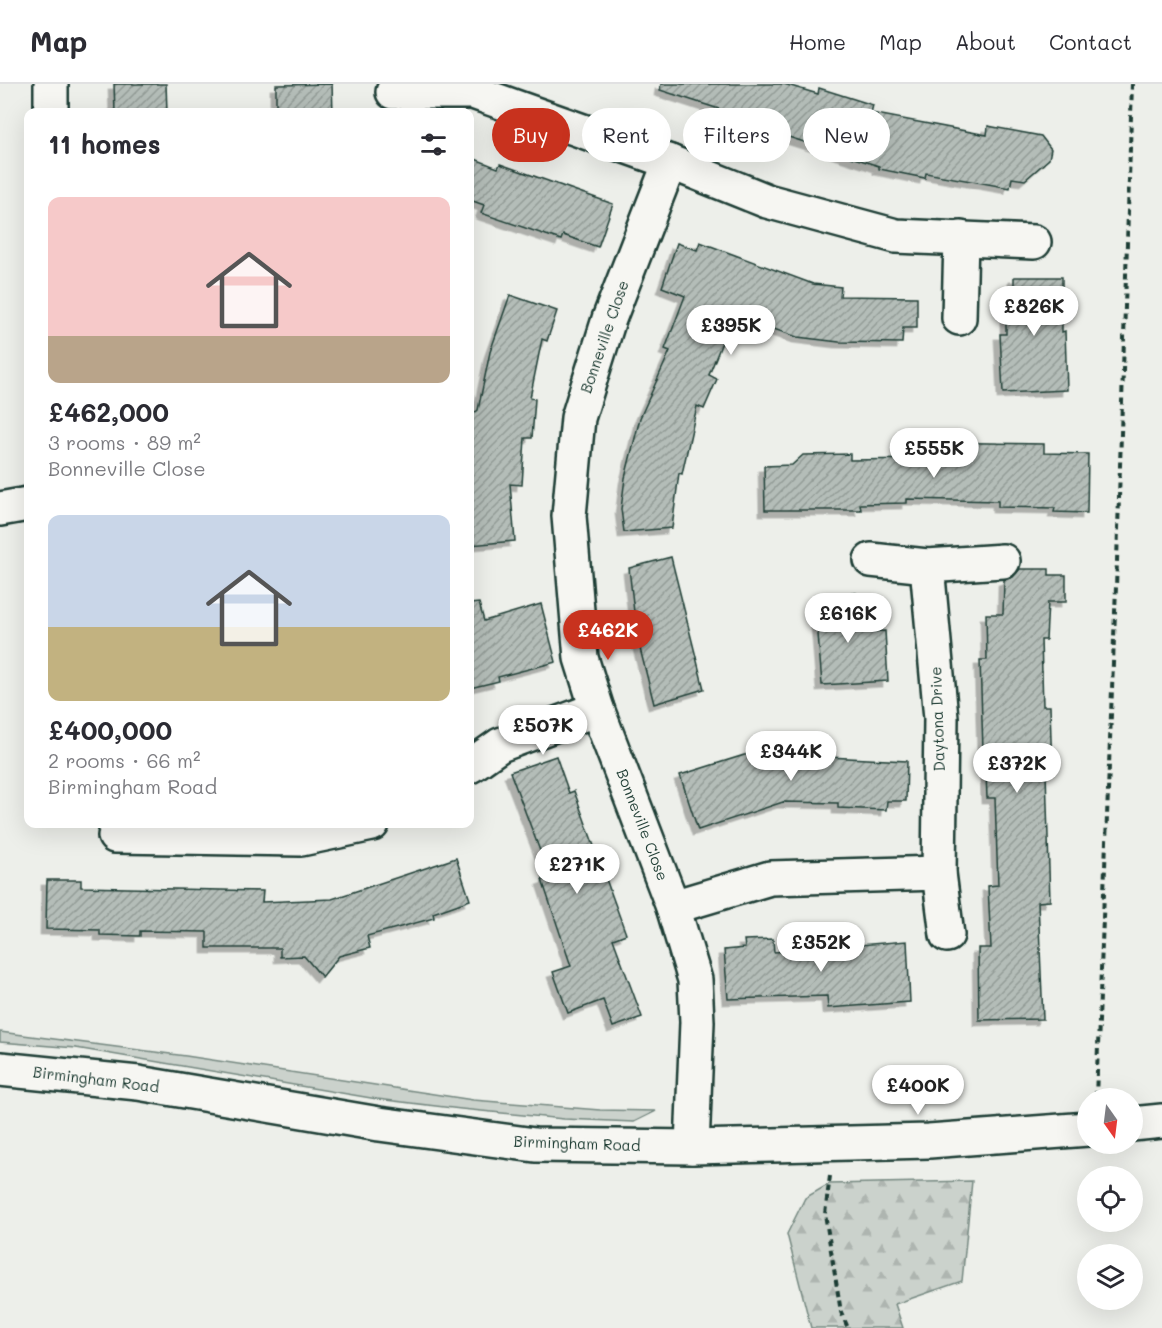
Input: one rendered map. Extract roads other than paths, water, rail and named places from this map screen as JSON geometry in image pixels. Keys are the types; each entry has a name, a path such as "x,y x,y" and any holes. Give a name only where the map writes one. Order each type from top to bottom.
{"street":[{"path":"51,84 51,108"},
{"path":"392,96 473,92 582,131"},
{"path":"670,162 766,201 896,236 1034,242"},
{"name":"Bonneville Close","path":"670,162 609,319 578,418 569,516 581,658 597,710 674,907 695,980 697,1022 692,1147"},
{"path":"959,318 961,238"},
{"path":"0,509 24,505"},
{"path":"871,561 927,566 1003,561"},
{"name":"Daytona Drive","path":"927,566 941,718 939,873 947,935"},
{"path":"474,763 500,745 597,710"},
{"path":"115,836 212,830 301,839 353,828"},
{"path":"674,907 770,878 939,873"},
{"name":"Birmingham Road","path":"0,1069 138,1083 379,1124 535,1145 692,1147 929,1141 1077,1130"},
{"path":"1143,1123 1162,1121"}]}
